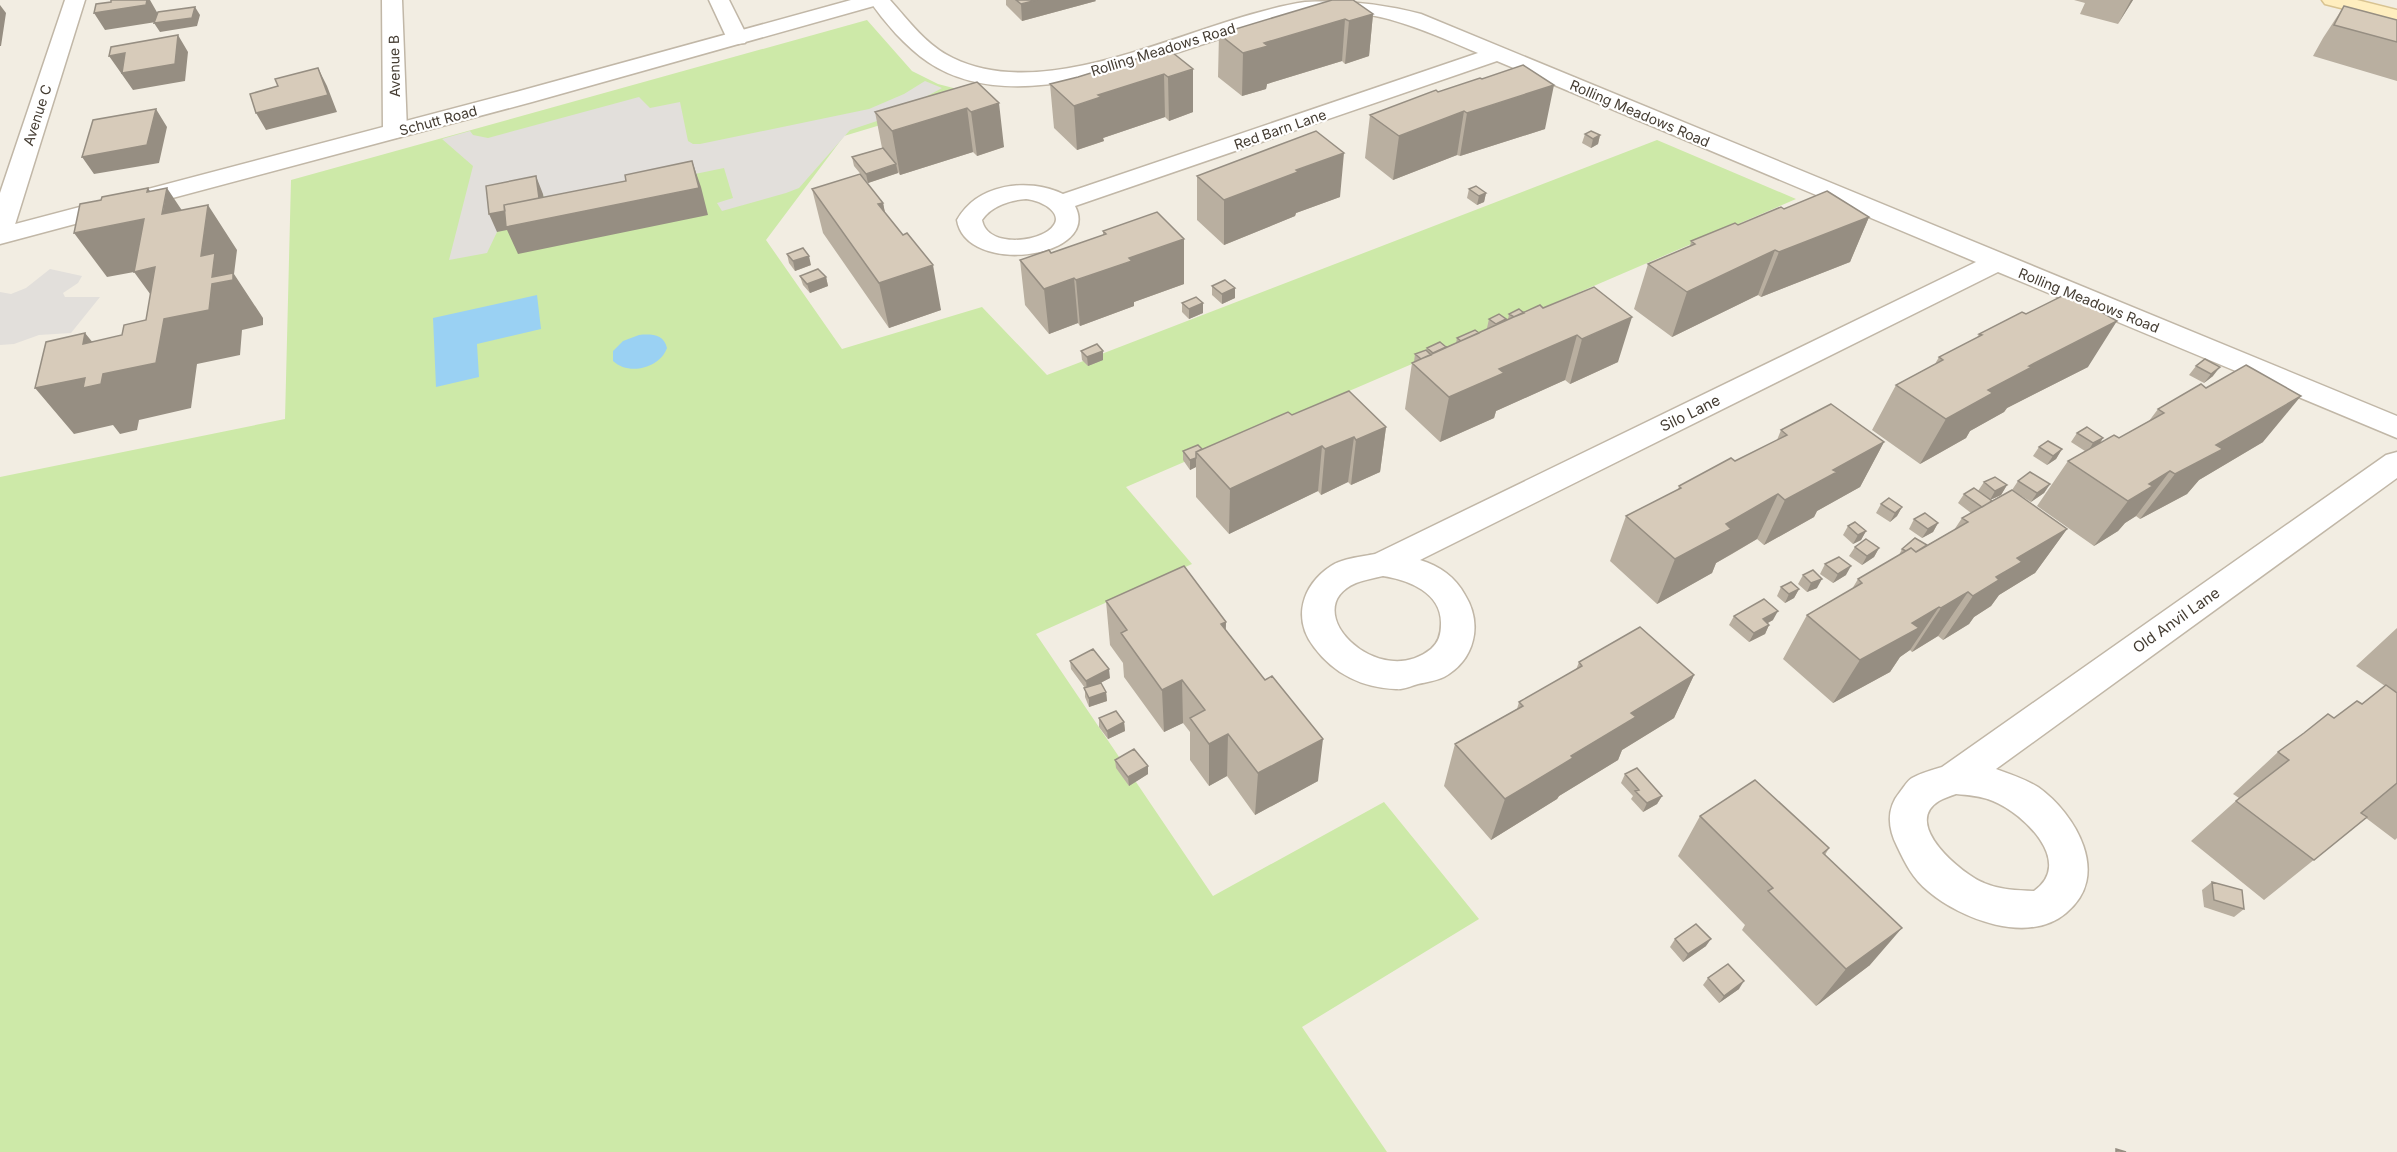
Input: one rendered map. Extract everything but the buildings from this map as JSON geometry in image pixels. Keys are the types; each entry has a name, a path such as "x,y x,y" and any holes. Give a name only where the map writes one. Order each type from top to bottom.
{"main road":[{"path":"2332,0 2397,15"}],"street":[{"name":"Avenue C","path":"0,231 75,0"},
{"name":"Avenue B","path":"392,0 395,131"},
{"path":"719,0 737,38"},
{"name":"Schutt Road","path":"0,236 874,0"},
{"name":"Rolling Meadows Road","path":"879,0 927,50 945,63 972,74 1009,79 1071,76 1268,17 1324,6 1358,6 1413,18 2397,428"},
{"name":"Red Barn Lane","path":"1061,203 1498,53"},
{"name":"Silo Lane","path":"1383,564 1404,567 1423,574 1440,584 1451,598 1458,614 1460,629 1455,645 1445,657 1432,666 1396,675 1358,667 1342,658 1328,644 1319,628 1317,612 1321,596 1331,582 1345,572 1364,566 1383,564 1997,262"},
{"name":"Old Anvil Lane","path":"1954,778 2397,463"}],"green space":[{"path":"867,20 912,71 938,84 980,95 844,136 766,240 842,349 982,307 1047,375 1657,140 1796,199 1126,487 1192,564 1036,634 1213,896 1384,802 1479,919 1302,1027 1387,1152 0,1152 0,477 285,419 291,180"}],"shaded area":[{"path":"925,81 942,88 889,117 850,130 799,188 786,193 722,211 717,203 733,198 724,168 545,205 543,194 494,204 497,232 487,253 449,260 473,166 442,139 470,131 473,135 488,138 639,97 650,108 680,102 688,141 700,144 869,109 904,94"},
{"path":"50,269 82,276 78,283 63,293 65,297 100,297 71,333 39,335 14,344 0,345 0,292 11,294 26,288"}],"water":[{"path":"537,295 541,329 477,344 479,377 436,387 433,318"},
{"path":"639,335 652,335 663,340 667,348 658,361 635,369 620,366 613,361 613,351 623,341"}]}
